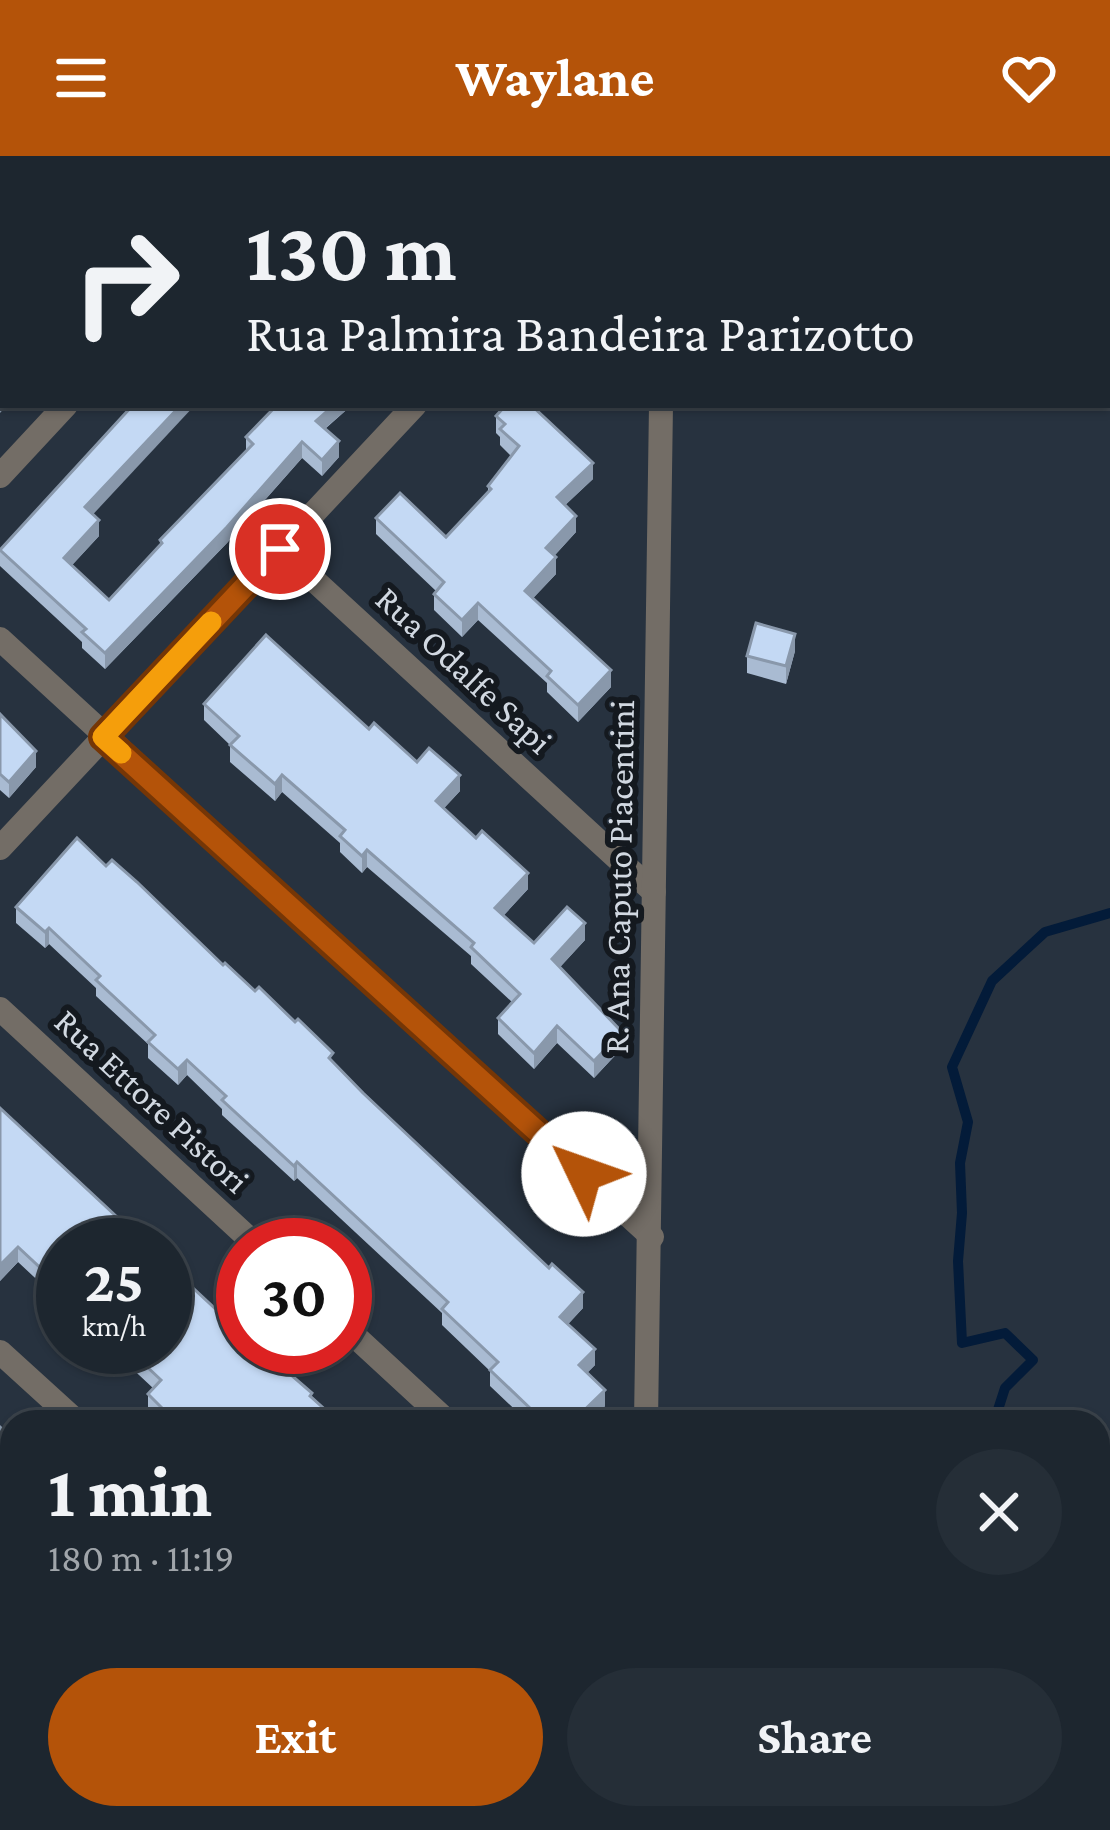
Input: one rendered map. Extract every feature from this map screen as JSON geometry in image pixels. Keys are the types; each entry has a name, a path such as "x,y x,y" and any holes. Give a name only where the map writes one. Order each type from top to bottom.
{"street":[{"path":"0,476 63,408"},
{"path":"0,848 412,408"},
{"name":"R. Ana Caputo Piacentini","path":"646,1410 661,408"},
{"name":"Rua Odalfe Sapi","path":"280,549 654,892"},
{"path":"0,639 652,1237"},
{"name":"Rua Ettore Pistori","path":"0,1009 227,1218"},
{"path":"0,1352 64,1410"},
{"path":"372,1352 435,1410"}],"building":[{"path":"130,408 178,408 85,507 99,520 64,558 109,600 253,444 246,437 274,408 331,408 316,421 339,441 322,460 302,442 105,653 82,632 86,629 0,550"},
{"path":"503,408 534,408 593,463 557,497 576,516 546,548 556,557 525,591 611,670 578,705 547,676 551,671 478,603 462,620 434,594 444,582 376,518 400,493 446,537 491,489 488,486 519,446 500,429 505,424 496,416"},
{"path":"756,623 795,634 786,666 747,656"},
{"path":"266,635 369,729 374,723 417,762 429,748 460,775 436,801 476,838 482,831 528,873 495,908 534,943 567,907 585,923 552,959 622,1032 594,1061 557,1026 534,1053 498,1018 520,994 471,947 474,943 367,850 362,856 340,836 345,830 282,775 275,784 230,745 239,736 204,704"},
{"path":"0,714 36,751 9,782 0,774"},
{"path":"77,838 106,866 112,860 223,965 255,991 259,987 295,1022 298,1019 333,1053 329,1058 363,1093 549,1268 552,1264 583,1292 560,1317 595,1349 579,1365 605,1390 584,1410 532,1410 490,1370 498,1362 442,1309 448,1302 372,1232 372,1218 357,1218 297,1162 294,1166 222,1100 226,1096 187,1060 178,1069 148,1042 155,1035 96,980 100,976 49,928 45,932 16,907"},
{"path":"0,1108 118,1218 36,1218 36,1264 18,1247 0,1265"},
{"path":"192,1287 216,1309 216,1374 290,1374 326,1410 164,1410 148,1394 161,1380 155,1374 192,1374"}],"waterway":[{"path":"998,1410 1005,1388 1033,1360 1005,1333 962,1343 960,1163 968,1122 952,1067 992,981 1045,932 1110,913"}],"slow traffic":[{"path":"121,753 103,737 211,622"}],"route":[{"path":"280,549 103,737 584,1174"}]}
